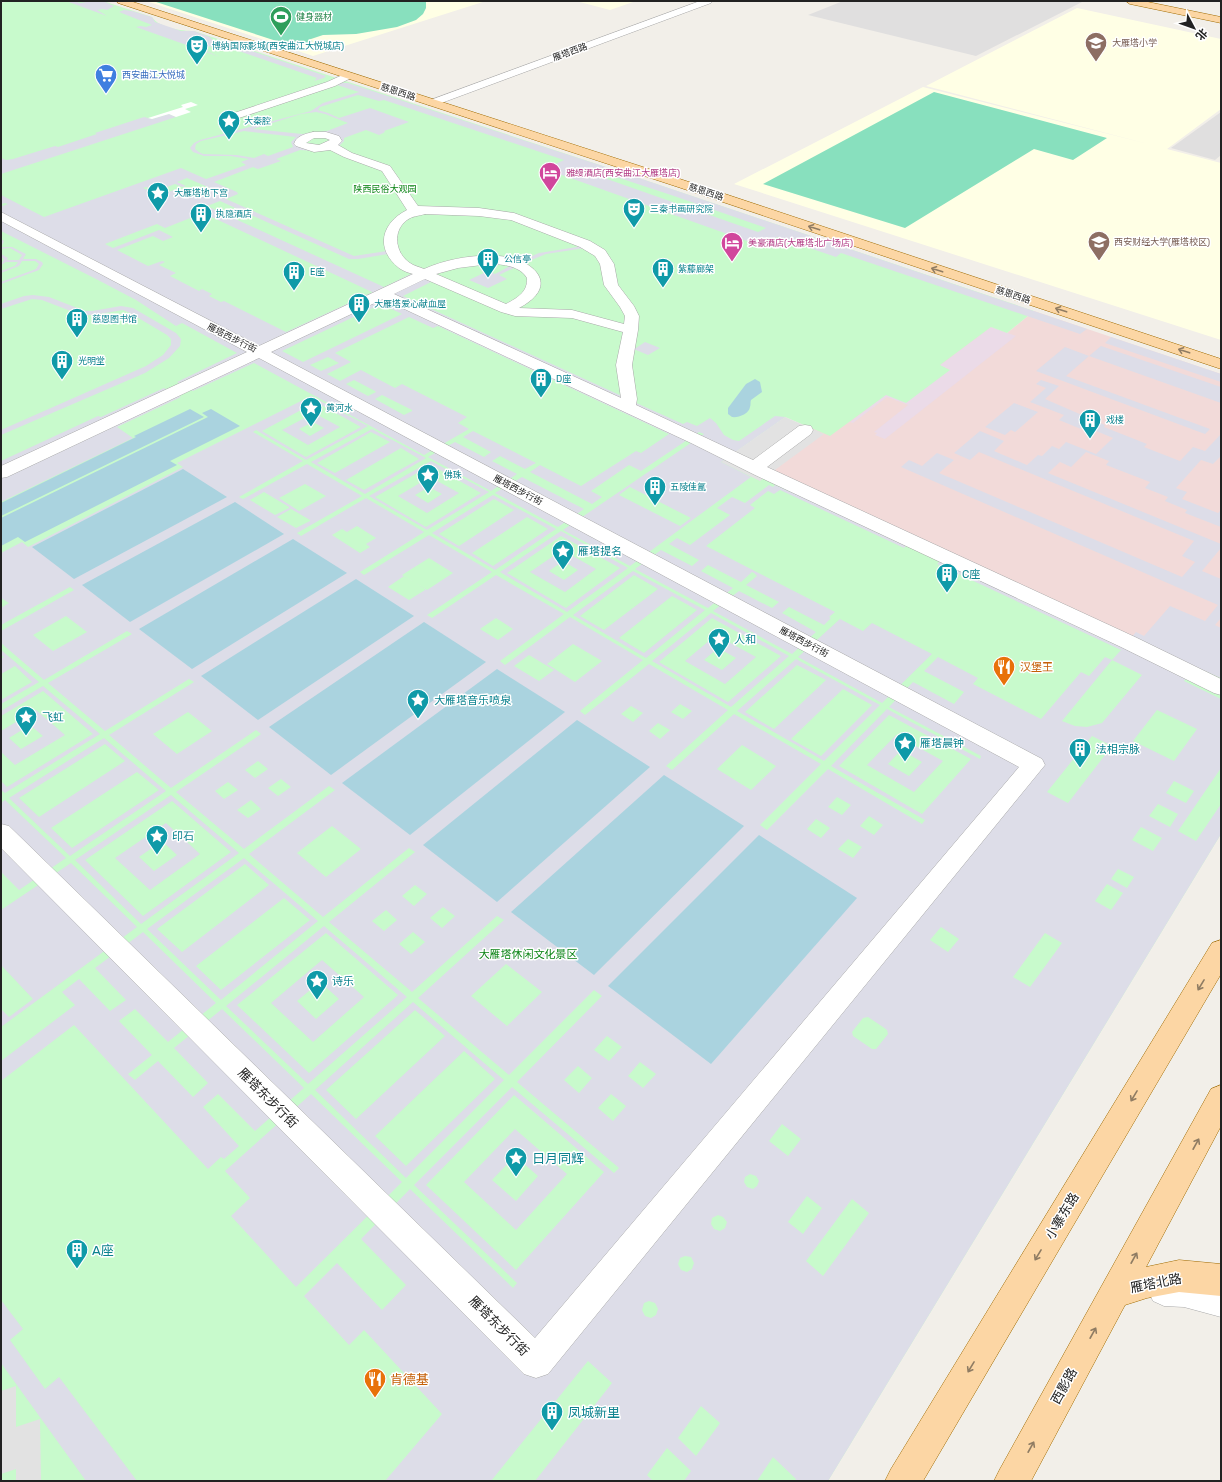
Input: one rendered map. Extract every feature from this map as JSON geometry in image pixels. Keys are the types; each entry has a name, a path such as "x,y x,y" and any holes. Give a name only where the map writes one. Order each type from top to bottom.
{"main road":[{"name":"慈恩西路","path":"121,1 690,187 1221,364"},
{"path":"1130,1 1221,20"},
{"path":"1149,1 1221,16"},
{"name":"小寨东路","path":"903,1481 1221,951"},
{"path":"1115,1292 1221,1098"},
{"name":"雁塔北路","path":"1115,1292 1147,1282 1179,1276 1221,1280"},
{"name":"西影路","path":"1012,1481 1115,1292"}],"street":[{"name":"雁塔西路","path":"427,102 689,1"},
{"name":"雁塔西路","path":"427,102 708,1"},
{"path":"235,116 331,84 347,76"},
{"path":"330,145 348,155 374,163 386,170 414,211"},
{"path":"628,407 629,400 624,379 624,365 631,330 632,321 630,310 611,285 605,259 594,248 514,217 479,212 414,211 396,224 392,232 389,242 390,248 392,254 400,262 424,274 506,309 527,313 572,314 631,330"},
{"name":"雁塔西步行街","path":"1,216 1034,765 536,1362"},
{"path":"1,473 424,274 456,263 478,260 500,260 518,264 532,274 534,287 524,299 506,309"},
{"path":"383,294 697,439 761,471 1128,642 1221,688"},
{"path":"761,471 758,469 758,465 805,430"},
{"name":"雁塔东步行街","path":"1,833 536,1362"},
{"path":"1115,1292 1150,1290 1184,1291 1221,1301"}],"shaded area":[{"path":"66,1 80,3 86,2 85,1 103,1 114,6 107,10 97,10 107,16"},
{"path":"146,1 486,1 313,56"},
{"path":"576,1 636,1 610,10"},
{"path":"843,1 1084,1 976,56 808,15"},
{"name":"西安财经大学(雁塔校区)","path":"1077,8 1221,39 1221,109 1167,149 1221,163 1221,340 734,184 923,87 1152,145 926,86"},
{"path":"124,10 152,17 155,22 181,31 194,31 210,37 219,48 195,44 220,57 136,27 146,27 152,25 119,12"},
{"path":"228,44 326,76 314,81 317,78 230,48"},
{"path":"348,83 615,170 1087,329 1080,334 841,253 836,257 777,237 761,246 545,169 564,160 384,100 379,101 358,95 320,107 318,110 339,118 370,108 409,122 384,131 385,132 379,135 366,130 344,138 344,141 338,147 349,153 377,162 387,167 418,208 472,209 513,215 588,242 604,252 609,258 615,285 634,308 636,315 637,323 631,347 636,348 645,342 660,348 648,355 636,350 631,350 629,373 634,402 683,424 687,422 697,426 710,418 716,423 724,435 733,440 739,441 775,416 785,417 721,462 751,477 630,566 563,530 704,434 699,432 641,471 629,465 591,491 602,497 592,504 530,472 540,465 581,486 636,451 641,453 669,434 438,326 433,328 409,317 335,353 351,362 327,374 340,381 361,370 395,388 402,384 467,417 458,423 469,429 424,455 254,363 193,391 177,382 237,353 182,323 176,326 136,300 1,231 1,205 3,206 8,204 1,204 1,195 44,217 181,168 206,179 246,165 241,162 249,159 230,156 204,156 193,152 190,148 194,143 200,140 311,111 323,103 359,92 337,85","holes":["316,112 348,123 327,131 302,134 253,129 301,114","244,131 296,137 291,142 293,147 268,156 264,154 254,158 237,155 203,154 195,149 196,144 201,141","324,136 331,139 330,143 316,147 304,144 305,140 309,138","332,149 342,155 372,164 381,169 409,210 390,230 386,239 387,251 354,256 226,199 238,194 237,192 214,182 253,167 258,169 281,161 276,159 300,150 316,151","592,169 766,228 758,232 587,172","187,178 210,188 195,194 190,192 186,193 177,189 159,195 143,188 146,187 156,191 175,184 182,187 186,186 177,182","220,201 349,259 388,254 398,264 413,273 384,287 207,206","203,213 373,292 286,332 224,301 221,302 209,296 212,294 202,289 199,291 170,276 176,273 159,265 165,262 162,261 148,266 117,250 153,236 163,241 173,237 159,230 113,248 105,244 157,224 165,228","416,213 465,213 504,217 517,220 579,245 577,247 539,253 518,262 490,258 470,259 449,263 429,271 423,271 406,262 399,256 393,243 394,235 408,217","585,248 593,251 602,261 605,284 608,290 625,310 627,325 622,327 570,312 531,312 514,310 515,306 532,294 537,285 534,274 524,266 524,263 546,254","472,261 496,261 509,263 512,265 495,274 488,271 469,280 488,288 507,279 499,275 514,268 520,268 531,277 532,283 530,289 525,295 514,303 503,307 444,282 446,281 431,274 446,266","433,281 498,308 512,312 530,315 572,315 625,331 619,365 620,382 624,397 403,296","381,304 402,314 303,362 282,351","328,357 339,363 321,371 310,365","354,380 376,392 368,396 346,384","382,395 412,410 404,415 375,399","630,487 691,518 680,526 619,495"]},
{"path":"1221,112 1221,155 1215,160 1171,148"},
{"path":"169,114 176,117 1,174 1,158 6,160 13,159 55,146 58,147 144,117 152,119"},
{"path":"1,239 4,241 1,247"},
{"path":"1,247 12,247 26,254 23,259 36,259 43,264 39,270 1,284 1,282 36,269 39,264 35,261 22,261 19,266 1,273 1,271 15,266 18,262 6,262 1,265 4,259 1,257 1,254 8,258 7,260 19,260 22,255 10,248 1,249"},
{"path":"33,295 49,297 85,311 121,306 133,308 176,333 181,339 180,346 169,358 145,373 1,435 1,430 146,366 163,355 171,345 171,339 167,335 123,310 93,315 81,315 42,300 32,299 1,309 1,304 24,296"},
{"path":"1034,311 1221,374 1221,678 721,462 886,394 991,327 1007,333"},
{"path":"991,327 1016,336 885,439 875,435 877,433 874,432 908,405 887,397 853,423 850,422 886,394 949,369 939,366"},
{"path":"1111,337 1221,374 1221,382 1105,343"},
{"path":"1101,346 1221,387 1221,403 1089,356"},
{"path":"1065,347 1089,356 1066,376 1210,429 1205,434 1036,371"},
{"path":"1041,380 1059,386 1045,399 1105,425 1104,427 1147,444 1144,447 1180,461 1193,447 1205,451 1221,434 1221,456 1213,464 1201,460 1176,488 1187,492 1182,499 1218,513 1221,510 1221,527 1185,513 1187,510 1165,501 1168,497 1145,488 1150,482 1106,465 1109,461 1086,452 1071,467 1060,462 1048,473 1221,544 1221,548 1202,571 1221,579 1221,618 1215,625 1221,628 1221,678 1196,667 1184,681 1221,699 1221,768 1178,831 1196,841 1221,804 1221,834 828,1481 795,1481 796,1479 773,1457 757,1481 684,1481 691,1471 667,1448 647,1475 653,1481 535,1481 612,1383 588,1361 491,1481 385,1481 442,1414 364,1330 349,1345 304,1296 337,1263 382,1310 406,1285 361,1239 410,1189 513,1288 517,1283 414,1185 512,1087 614,1173 619,1168 517,1082 602,996 594,990 509,1075 418,998 504,920 497,916 412,992 329,922 415,852 409,848 323,917 249,854 335,790 329,786 244,849 176,792 261,734 256,730 171,788 109,735 194,682 189,679 105,731 48,683 132,634 127,631 44,680 1,643 1,631 74,590 70,587 1,625 1,608 9,603 1,598 1,553 22,542 28,547 183,467 177,463 311,396 368,426 306,460 256,430 253,432 303,461 239,497 243,499 307,464 362,496 297,533 301,536 366,498 424,532 360,572 364,575 429,535 492,572 427,615 432,618 496,575 564,614 500,661 505,665 570,617 643,660 580,711 585,715 649,664 728,710 666,766 672,770 734,714 821,764 760,825 767,830 828,769 922,824 925,820 831,766 887,709 980,759 981,756 889,707 913,682 954,704 964,692 924,671 938,657 978,678 973,684 1041,719 1081,672 1089,676 1105,657 1112,660 1121,650 937,564 941,560 908,544 904,548 780,490 774,494 768,491 750,505 755,508 706,546 835,612 829,617 831,618 824,625 789,607 782,613 816,632 792,654 713,611 739,591 772,608 779,602 746,585 757,576 754,573 752,572 741,582 708,565 701,571 733,588 708,608 635,569 661,550 692,566 699,560 669,544 677,538 690,545 730,515 717,508 732,497 745,503 769,485 773,487 775,485 876,529 1125,645 1136,632 1144,636 1170,606 1205,621 1218,605 901,467 909,460 922,466 937,453 954,460 939,473 1182,577 1195,562 1182,556 1194,541 979,452 970,460 954,453 980,431 1004,441 994,451 1027,465 1038,455 1042,456 1052,446 1059,449 1066,442 1096,454 1113,438 1084,426 1081,429 1059,420 1064,415 1030,402 1046,388 1036,384","holes":["316,402 361,427 306,457 262,431","305,484 326,496 299,511 279,498","264,492 289,507 289,508 275,515 250,500","291,509 310,520 296,528 277,517","357,526 376,538 366,544 370,547 360,553 332,535 342,529 347,532","429,558 453,573 427,590 414,582 425,590 409,600 388,587 404,576 402,575","66,616 87,632 53,651 33,635","496,618 513,629 498,640 480,629","573,644 602,661 575,682 547,664","529,655 554,670 539,681 514,666","1112,660 1142,675 1102,723 1087,727 1075,726 1062,721","680,704 692,711 683,719 671,712","631,706 643,713 633,722 621,714","1157,710 1197,729 1174,761 1133,741","188,712 212,731 177,754 153,734","889,715 971,759 922,814 839,766","658,723 670,730 660,739 649,731","1092,736 1112,746 1068,803 1047,792","742,745 776,766 751,790 717,769","258,761 268,769 255,778 245,770","281,779 291,787 278,796 268,788","1174,781 1194,791 1186,803 1166,793","228,782 238,790 224,799 215,791","837,797 851,805 842,815 828,807","251,800 261,809 248,818 237,810","1158,804 1178,814 1170,827 1149,816","869,816 883,825 874,835 860,826","816,819 830,828 821,838 807,829","332,826 361,849 326,877 297,853","1141,827 1162,838 1153,851 1132,840","848,839 862,847 853,858 838,849","1118,869 1134,877 1127,888 1111,879","1107,884 1123,893 1111,910 1095,901","415,885 427,894 414,906 402,896","443,907 455,916 442,928 430,918","386,910 397,920 384,931 372,921","941,927 959,939 948,952 930,940","413,932 425,942 411,954 399,944","1045,933 1062,943 1030,987 1013,977","506,964 542,992 507,1026 471,996","868,1017 887,1030 888,1034 876,1049 872,1049 853,1036 852,1032 863,1018","607,1036 622,1047 609,1061 594,1050","640,1062 656,1074 643,1088 628,1076","578,1066 592,1078 579,1093 564,1080","611,1094 626,1106 613,1121 598,1108","514,1095 604,1172 516,1270 426,1185","782,1124 801,1139 788,1156 769,1141","750,1174 756,1176 759,1181 757,1186 753,1189 747,1187 744,1182 745,1177","807,1196 822,1208 803,1234 788,1222","852,1199 869,1213 823,1276 806,1261","718,1215 723,1217 727,1222 725,1228 720,1231 714,1229 711,1224 712,1218","685,1256 691,1257 694,1263 692,1269 687,1272 681,1270 678,1264 680,1258","649,1301 655,1303 658,1309 656,1315 651,1318 645,1316 642,1310 644,1303","701,1406 720,1423 696,1456 678,1438"]},
{"path":"164,388 181,397 117,427 133,438 1,502 1,461 98,416 101,417"},
{"path":"1014,403 1038,412 1015,432 1011,430 1005,435 985,427"},
{"path":"314,413 340,427 308,445 282,430","holes":["313,422 324,428 310,436 299,429"]},
{"path":"785,417 824,434 760,481 721,462"},
{"path":"372,429 426,458 365,494 311,462","holes":["371,432 390,442 335,473 317,463","401,448 419,459 364,490 346,480"]},
{"path":"473,431 536,463 525,469 500,456 492,461 517,474 491,491 428,457 455,442 484,457 491,452 463,437"},
{"path":"431,461 489,492 427,530 369,496","holes":["431,465 481,493 426,527 375,497"]},
{"path":"430,477 459,493 427,513 398,496","holes":["429,487 442,494 428,503 415,495"]},
{"path":"522,477 584,509 558,527 495,493"},
{"path":"493,495 556,529 495,570 432,533","holes":["494,499 514,510 459,546 439,534","527,517 548,529 493,566 472,553"]},
{"path":"561,531 628,568 567,612 500,572","holes":["561,536 620,568 566,608 507,573"]},
{"path":"562,550 596,569 565,592 530,572","holes":["563,561 578,570 564,580 549,571"]},
{"path":"633,571 705,610 646,658 573,615","holes":["634,575 658,589 604,630 580,616","672,596 697,610 644,653 619,638"]},
{"path":"711,613 789,656 731,707 652,661","holes":["712,618 781,656 728,702 659,662"]},
{"path":"840,619 863,631 872,623 932,654 882,703 798,657"},
{"path":"716,635 756,657 725,684 685,661","holes":["718,648 736,658 722,670 704,660"]},
{"path":"1,650 39,682 1,704 1,700 32,682 15,666 1,674 1,659 4,657 1,655"},
{"path":"796,659 880,705 824,761 737,711","holes":["797,665 826,680 774,729 745,712","843,689 872,705 821,756 791,739"]},
{"path":"43,686 100,734 5,793 1,790 1,781 7,787 93,734 43,691 1,716 1,711"},
{"path":"36,710 65,735 15,765 1,752 1,731","holes":["30,725 43,736 21,749 9,738"]},
{"path":"896,735 943,761 914,792 867,765","holes":["901,750 922,762 909,776 888,764"]},
{"path":"104,738 166,791 70,856 9,798","holes":["105,744 125,761 39,817 19,798","137,772 159,790 72,848 51,828"]},
{"path":"171,795 239,853 141,924 75,860","holes":["172,801 231,852 143,916 85,860"]},
{"path":"5,800 66,858 19,890 1,872 1,803"},
{"path":"166,823 200,854 150,890 115,858","holes":["162,841 177,855 154,871 139,857"]},
{"path":"244,858 318,921 221,1000 147,929","holes":["245,864 269,885 182,952 157,929","284,898 310,920 221,990 196,966"]},
{"path":"71,863 137,927 1,1027 1,1009 9,1017 33,999 1,965 1,910"},
{"path":"324,926 407,997 308,1084 226,1006","holes":["326,933 398,995 309,1073 237,1005"]},
{"path":"143,932 216,1003 168,1042 135,1009 119,1021 152,1055 128,1074 130,1076 135,1080 158,1061 193,1097 208,1083 174,1048 222,1009 304,1088 255,1131 218,1094 203,1107 239,1146 224,1159 221,1157 208,1169 74,1025 1,1081 1,1061 75,1005 62,992 79,979 110,1011 126,1000 95,968"},
{"path":"322,960 364,997 313,1042 271,1003","holes":["320,982 339,999 316,1019 297,1001"]},
{"path":"413,1002 504,1080 406,1178 315,1090","holes":["415,1010 445,1036 356,1119 326,1090","464,1051 495,1079 406,1166 375,1136"]},
{"path":"311,1094 402,1182 296,1287 231,1216 250,1198 225,1171"},
{"path":"515,1129 567,1174 516,1230 464,1182","holes":["515,1156 538,1176 516,1201 492,1180"]},
{"path":"1,1300 23,1329 10,1340 45,1389 59,1377 137,1481 86,1481 1,1363"},
{"path":"16,1386 16,1427 40,1419 41,1481 16,1481 16,1469 1,1474 1,1391"}],"green space":[{"name":"大雁塔休闲文化景区","path":"10,1 103,1 152,17 155,21 165,26 194,31 615,170 1034,311 1007,333 991,327 940,365 950,370 906,403 886,395 830,436 785,417 731,455 1221,678 1221,834 828,1481 1,1481 1,3"},
{"path":"153,1 426,1 426,8 423,14 416,20 397,27 356,34 323,35 308,40 313,41 295,47"},
{"path":"934,92 1107,138 1073,160 1034,149 905,228 763,184"}],"water":[{"path":"755,379 760,382 762,392 751,400 748,412 740,416 732,417 728,414 728,408 746,384"},
{"path":"190,409 204,417 1,516 1,503"},
{"path":"211,409 240,426 170,461 177,465 25,542 18,537 1,546 1,518 208,417 202,413"},
{"path":"183,469 227,497 74,579 32,547"},
{"path":"235,502 284,534 130,622 82,585"},
{"path":"293,539 347,573 192,669 139,629"},
{"path":"356,579 414,616 258,720 201,676"},
{"path":"424,622 486,662 331,775 269,727"},
{"path":"497,669 565,712 410,835 342,783"},
{"path":"577,720 650,767 497,902 423,845"},
{"path":"664,775 744,826 594,975 511,912"},
{"path":"759,835 857,898 711,1064 608,986"}],"pier":[{"path":"191,102 198,105 185,109 191,112 176,117 169,114 152,119 148,118 183,107 181,105"}],"place":[{"name":"健身器材","path":"281,36"},
{"name":"大雁塔小学","path":"1096,62"},
{"name":"博纳国际影城(西安曲江大悦城店)","path":"197,66"},
{"name":"西安曲江大悦城","path":"106,94"},
{"name":"大秦腔","path":"229,140"},
{"name":"雅缦酒店(西安曲江大雁塔店)","path":"550,192"},
{"name":"大雁塔地下宫","path":"158,212"},
{"name":"三秦书画研究院","path":"634,228"},
{"name":"执隐酒店","path":"201,234"},
{"name":"美豪酒店(大雁塔北广场店)","path":"732,262"},
{"name":"西安财经大学(雁塔校区)","path":"1099,262"},
{"name":"公信亭","path":"488,278"},
{"name":"紫藤廊架","path":"663,288"},
{"name":"E座","path":"294,292"},
{"name":"大雁塔爱心献血屋","path":"359,324"},
{"name":"慈恩图书馆","path":"77,338"},
{"name":"光明堂","path":"62,380"},
{"name":"D座","path":"541,398"},
{"name":"黄河水","path":"311,428"},
{"name":"戏楼","path":"1090,440"},
{"name":"佛珠","path":"428,494"},
{"name":"五陵佳氲","path":"655,506"},
{"name":"雁塔提名","path":"563,570"},
{"name":"C座","path":"947,594"},
{"name":"人和","path":"719,658"},
{"name":"汉堡王","path":"1004,686"},
{"name":"大雁塔音乐喷泉","path":"418,720"},
{"name":"飞虹","path":"26,736"},
{"name":"雁塔晨钟","path":"905,762"},
{"name":"法相宗脉","path":"1080,768"},
{"name":"印石","path":"157,856"},
{"name":"诗乐","path":"317,1000"},
{"name":"日月同辉","path":"516,1178"},
{"name":"A座","path":"77,1270"},
{"name":"肯德基","path":"375,1398"},
{"name":"凤城新里","path":"552,1432"}],"park label":[{"name":"陕西民俗大观园","path":"385,189"}]}
